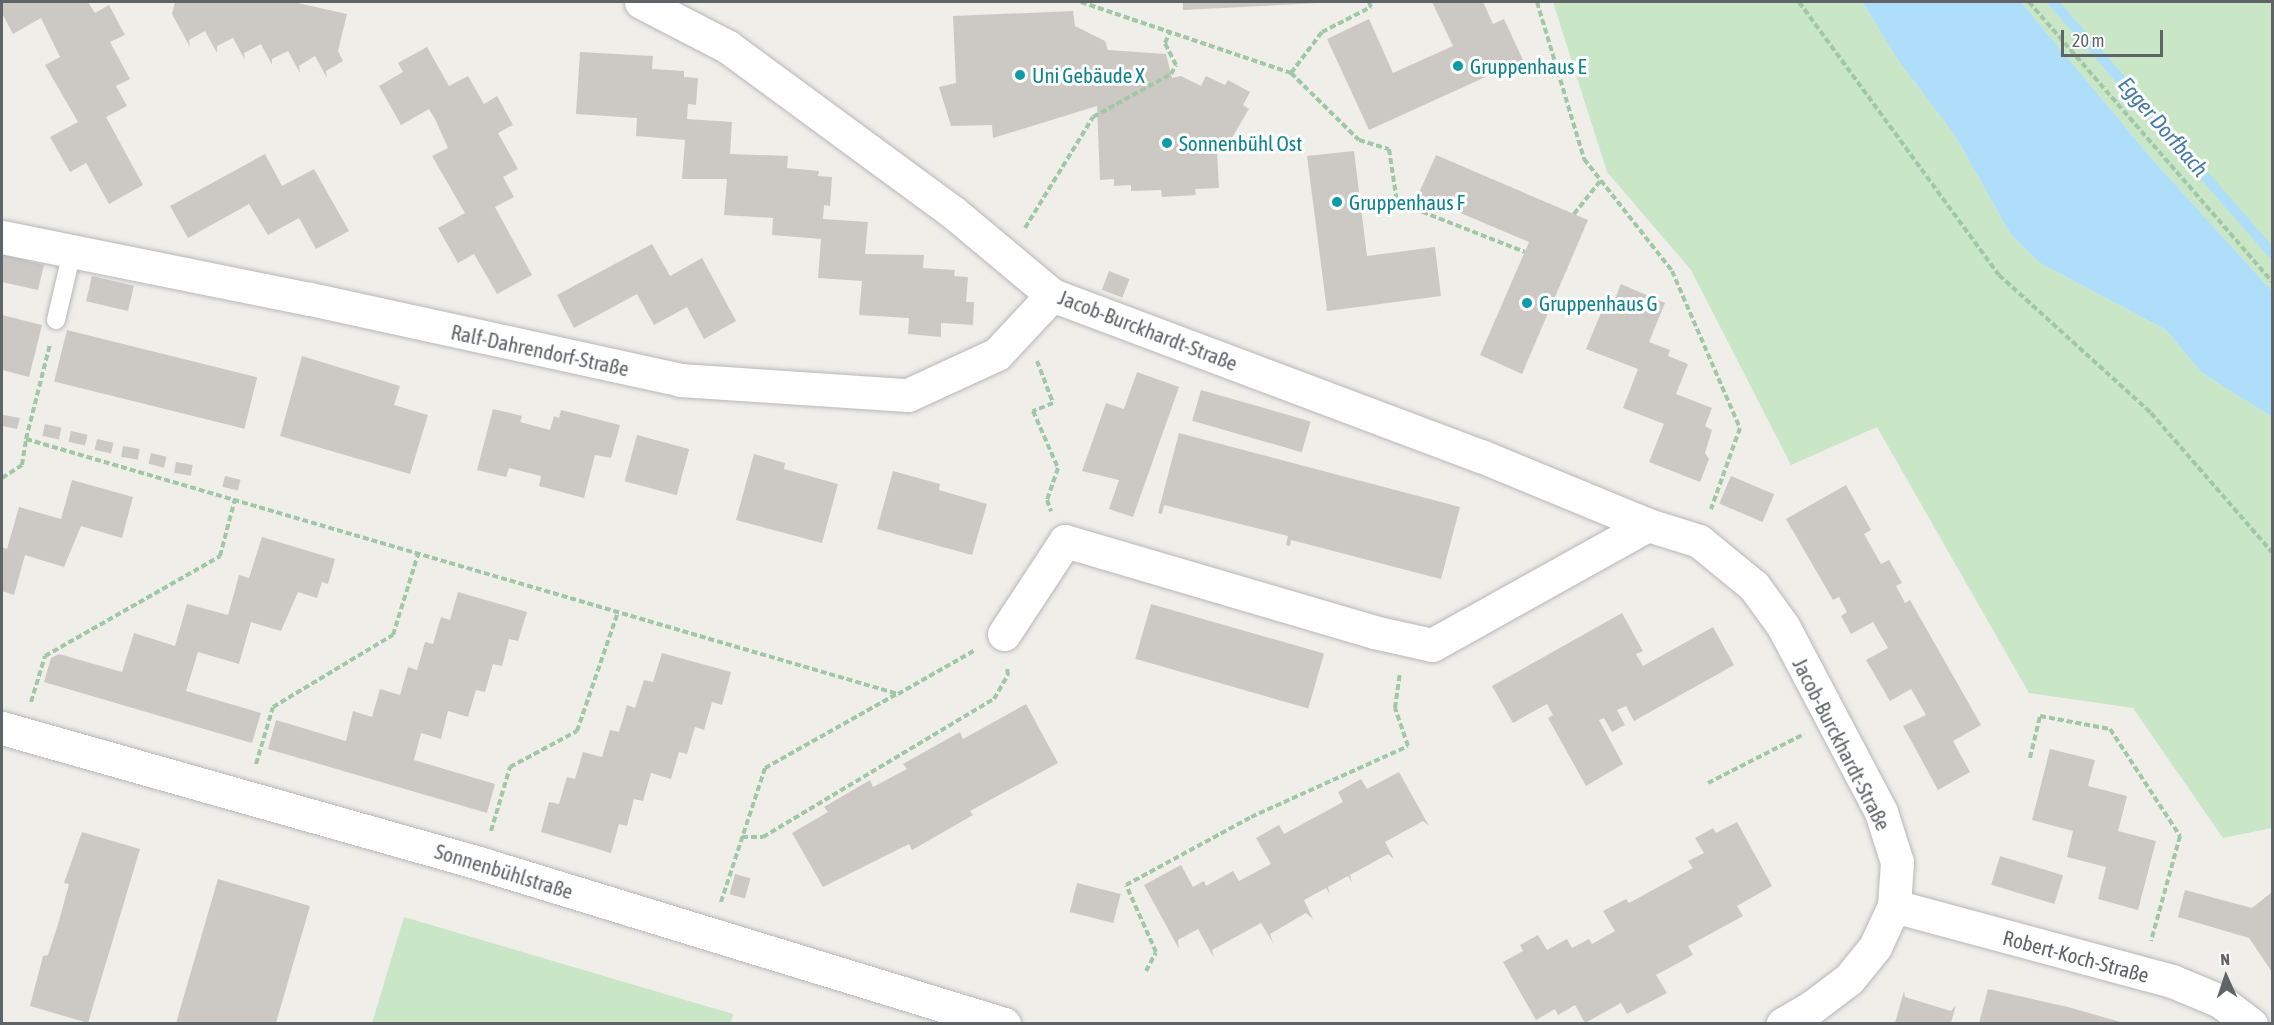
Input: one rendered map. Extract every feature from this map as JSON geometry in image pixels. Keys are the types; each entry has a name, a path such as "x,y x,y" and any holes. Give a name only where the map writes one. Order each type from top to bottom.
{"street":[{"name":"Jacob-Burckhardt-Straße","path":"641,2 728,47 954,213 1052,295 1481,456 1648,525 1699,540 1754,586 1777,618 1881,812 1898,862 1894,906 1875,947 1849,979 1812,1007 1782,1023"},
{"name":"Ralf-Dahrendorf-Straße","path":"2,237 310,299 680,380 908,395 997,354 1052,295"},
{"path":"1004,634 1065,541 1432,645 1648,525"},
{"name":"Sonnenbühlstraße","path":"12,730 482,864 1004,1023"},
{"name":"Robert-Koch-Straße","path":"1894,906 2142,974 2220,1001 2251,1023"}],"lane":[{"path":"56,320 72,252"}],"path":[{"path":"1080,2 1291,73 1359,140 1389,149 1397,202 1525,252"},
{"path":"1291,73 1322,32 1371,7 1369,2"},
{"path":"1537,2 1584,159 1672,271 1740,428 1699,540"},
{"path":"1799,2 1999,275 2151,413 2272,552"},
{"path":"2029,2 2272,282"},
{"path":"1007,257 1093,117 1171,74 1176,65 1165,43 1170,32"},
{"path":"1574,214 1601,180"},
{"path":"2,477 22,465 26,440 56,320"},
{"path":"1024,325 1053,403 1033,411 1058,468 1047,500 1065,541"},
{"path":"26,440 235,499 898,694"},
{"path":"12,730 45,656 220,556 235,499"},
{"path":"246,796 273,707 393,635 418,554"},
{"path":"482,864 510,767 577,731 618,612"},
{"path":"711,935 765,768 1004,634"},
{"path":"1146,971 1156,952 1126,885 1251,817 1408,746 1395,708 1405,639"},
{"path":"742,837 763,837 994,699"},
{"path":"2030,758 2040,717 2110,729 2180,836 2142,974"},
{"path":"1708,783 1831,720"}],"green space":[{"path":"1553,2 1862,2 1898,60 1956,137 2011,235 2040,263 2166,330 2202,373 2272,417 2272,828 2223,838 2133,708 2029,693 1877,427 1791,465 1691,270 1607,172"},
{"path":"2021,2 2272,2 2272,291 2152,159"},
{"path":"404,917 733,1014 731,1023 372,1023"}],"water":[{"path":"1862,2 2021,2 2152,159 2272,291 2272,417 2202,373 2166,330 2040,263 2011,235 1956,137 1898,60"}],"building":[{"path":"2,2 88,2 95,13 109,5 125,35 110,42 130,79 116,86 127,106 106,117 143,185 109,204 86,163 70,172 50,137 78,122 45,65 60,57 41,18 13,34 2,13"},
{"path":"175,2 293,2 347,14 338,51 343,61 326,71 327,78 315,56 299,66 300,73 288,51 272,59 272,65 261,44 244,53 245,60 233,38 217,46 217,53 205,31 189,40 190,47 172,14"},
{"path":"1183,2 1318,2 1318,3 1183,10"},
{"name":"Gruppenhaus E","path":"1432,2 1483,2 1493,24 1504,19 1523,60 1369,130 1327,39 1369,19 1393,73 1453,46"},
{"path":"1073,11 1075,26 1105,41 1108,50 1166,54 1172,78 1181,76 1201,86 1206,76 1225,85 1228,80 1250,92 1243,105 1249,109 1224,151 1217,151 1219,188 1195,189 1196,195 1162,197 1161,190 1131,191 1131,185 1114,186 1114,179 1100,180 1097,106 993,138 992,125 951,126 939,87 956,83 953,16"},
{"path":"427,47 449,86 468,76 484,104 497,96 513,125 498,133 518,169 503,177 514,197 495,207 532,275 497,294 474,254 458,263 438,228 465,213 432,156 448,148 435,119 429,109 401,125 379,86 403,72 398,63"},
{"path":"580,52 653,56 652,69 684,71 684,77 698,78 696,105 688,104 687,119 732,122 730,154 788,156 787,168 819,171 818,176 832,177 830,206 824,205 823,219 868,222 865,254 924,255 923,268 955,270 954,276 968,277 966,302 974,302 973,325 941,323 941,337 908,334 909,318 859,315 862,281 818,278 821,239 772,235 773,218 724,215 727,179 682,179 685,140 636,136 637,118 576,114"},
{"name":"Gruppenhaus F","path":"1354,151 1367,256 1435,247 1441,296 1327,311 1307,156"},
{"path":"265,154 282,186 314,169 349,231 316,249 299,218 268,235 249,204 188,238 170,206"},
{"name":"Gruppenhaus G","path":"1436,155 1588,220 1522,374 1480,355 1529,242 1418,195"},
{"path":"652,244 670,276 702,258 736,321 704,339 687,307 654,325 637,294 574,328 557,295"},
{"path":"2,254 44,265 38,290 2,282"},
{"path":"1109,271 1130,279 1122,298 1102,290"},
{"path":"92,276 134,286 128,311 86,301"},
{"path":"1621,284 1665,303 1649,342 1670,350 1668,356 1688,364 1676,394 1712,408 1705,426 1712,430 1705,453 1709,459 1700,482 1649,462 1664,424 1623,408 1638,369 1586,349 1603,308 1610,311"},
{"path":"2,315 42,325 29,377 2,370"},
{"path":"67,330 257,377 244,429 54,381"},
{"path":"302,356 400,386 394,405 428,415 410,474 280,436"},
{"path":"1137,372 1179,387 1133,517 1109,509 1119,480 1082,471 1106,403 1124,409"},
{"path":"1201,390 1311,421 1302,452 1192,421"},
{"path":"493,409 522,416 520,422 550,430 554,416 559,418 561,410 620,425 611,458 595,455 584,498 539,486 541,476 509,468 506,477 477,470"},
{"path":"3,415 20,418 17,429 2,426"},
{"path":"45,424 62,428 59,440 42,436"},
{"path":"71,431 88,435 85,446 69,442"},
{"path":"1179,433 1460,507 1441,579 1291,540 1290,546 1286,545 1288,536 1164,505 1162,514 1158,513"},
{"path":"637,435 689,449 677,495 625,481"},
{"path":"97,439 114,443 111,454 95,450"},
{"path":"123,446 140,449 138,460 121,457"},
{"path":"151,453 167,457 164,468 148,464"},
{"path":"754,454 785,463 784,469 838,484 822,543 736,520"},
{"path":"176,462 193,465 191,476 174,473"},
{"path":"893,471 940,484 939,490 987,504 972,555 877,529"},
{"path":"225,476 241,480 238,491 222,487"},
{"path":"1731,476 1774,494 1763,522 1719,504"},
{"path":"72,480 133,497 122,538 81,526 64,567 25,555 14,595 2,591 2,547 7,549 19,507 61,519"},
{"path":"1846,485 1871,530 1864,534 1881,564 1889,560 1902,583 1896,586 1905,603 1910,600 1981,725 1953,741 1970,772 1938,790 1903,726 1926,715 1911,689 1890,701 1866,660 1888,648 1873,622 1851,634 1841,616 1847,612 1839,597 1833,600 1786,519"},
{"path":"262,537 335,559 328,584 322,582 317,598 298,592 281,631 251,622 239,664 198,652 186,691 261,713 252,743 44,682 51,658 59,654 122,672 134,633 175,646 187,604 228,615 239,575 249,578"},
{"path":"458,592 527,612 518,641 509,639 502,666 493,664 485,692 476,690 468,717 448,711 441,739 421,733 414,760 495,784 487,813 268,749 276,720 346,741 353,711 372,717 380,689 400,695 408,667 417,670 425,642 433,644 441,617 450,620"},
{"path":"1151,604 1324,654 1308,708 1135,659"},
{"path":"1622,613 1643,651 1636,654 1643,666 1713,627 1734,665 1634,721 1626,706 1617,710 1625,725 1612,732 1604,718 1599,720 1623,764 1586,786 1548,718 1553,715 1547,704 1513,723 1492,686"},
{"path":"662,653 731,672 722,705 712,702 704,730 695,727 687,754 679,752 671,779 651,773 643,801 634,799 627,826 619,824 611,853 541,832 549,802 559,804 567,777 575,779 583,752 602,757 610,730 619,732 627,705 635,708 644,680 653,682"},
{"path":"1026,704 1058,763 970,811 973,815 912,850 909,844 823,887 792,833 828,812 824,807 870,780 873,787 907,769 903,764 960,732 963,739"},
{"path":"2050,749 2095,760 2088,786 2127,796 2118,831 2156,841 2138,910 2098,899 2106,867 2067,857 2073,831 2032,820"},
{"path":"1399,772 1429,826 1423,821 1385,842 1394,859 1388,854 1350,875 1352,882 1348,876 1328,887 1330,895 1326,888 1304,900 1313,919 1306,913 1270,934 1273,943 1261,923 1212,950 1214,958 1198,929 1178,940 1179,949 1144,885 1181,865 1193,887 1204,881 1206,886 1233,871 1239,881 1271,864 1256,838 1279,825 1284,834 1343,802 1338,792 1361,779 1367,789"},
{"path":"1737,822 1772,886 1737,906 1743,916 1688,946 1693,955 1656,975 1667,993 1627,1014 1621,1003 1585,1023 1575,1005 1558,1015 1555,1009 1536,1020 1503,962 1523,951 1520,945 1538,935 1547,950 1567,939 1572,948 1589,939 1592,944 1615,931 1603,911 1626,899 1629,903 1693,868 1688,861 1704,853 1695,838 1713,828 1716,833"},
{"path":"82,832 140,849 88,1023 30,1006 43,956 48,955 59,921 69,884 64,883"},
{"path":"2000,856 2063,875 2054,904 1991,885"},
{"path":"735,874 750,878 745,898 730,894"},
{"path":"218,879 310,906 276,1023 176,1023"},
{"path":"1077,883 1121,894 1113,923 1070,912"},
{"path":"2185,890 2252,908 2272,892 2272,972 2249,938 2178,917"},
{"path":"1988,989 2068,1007 2124,1023 1979,1023"},
{"path":"1904,991 1905,997 1951,1011 1956,1005 1951,1023 1895,1023"}],"waterway":[{"name":"Egger Dorfbach","path":"2053,2 2272,253"}],"place":[{"name":"Gruppenhaus E","path":"1458,66"},
{"name":"Uni Gebäude X","path":"1020,75"},
{"name":"Sonnenbühl Ost","path":"1167,143"},
{"name":"Gruppenhaus F","path":"1337,202"},
{"name":"Gruppenhaus G","path":"1527,303"}]}
